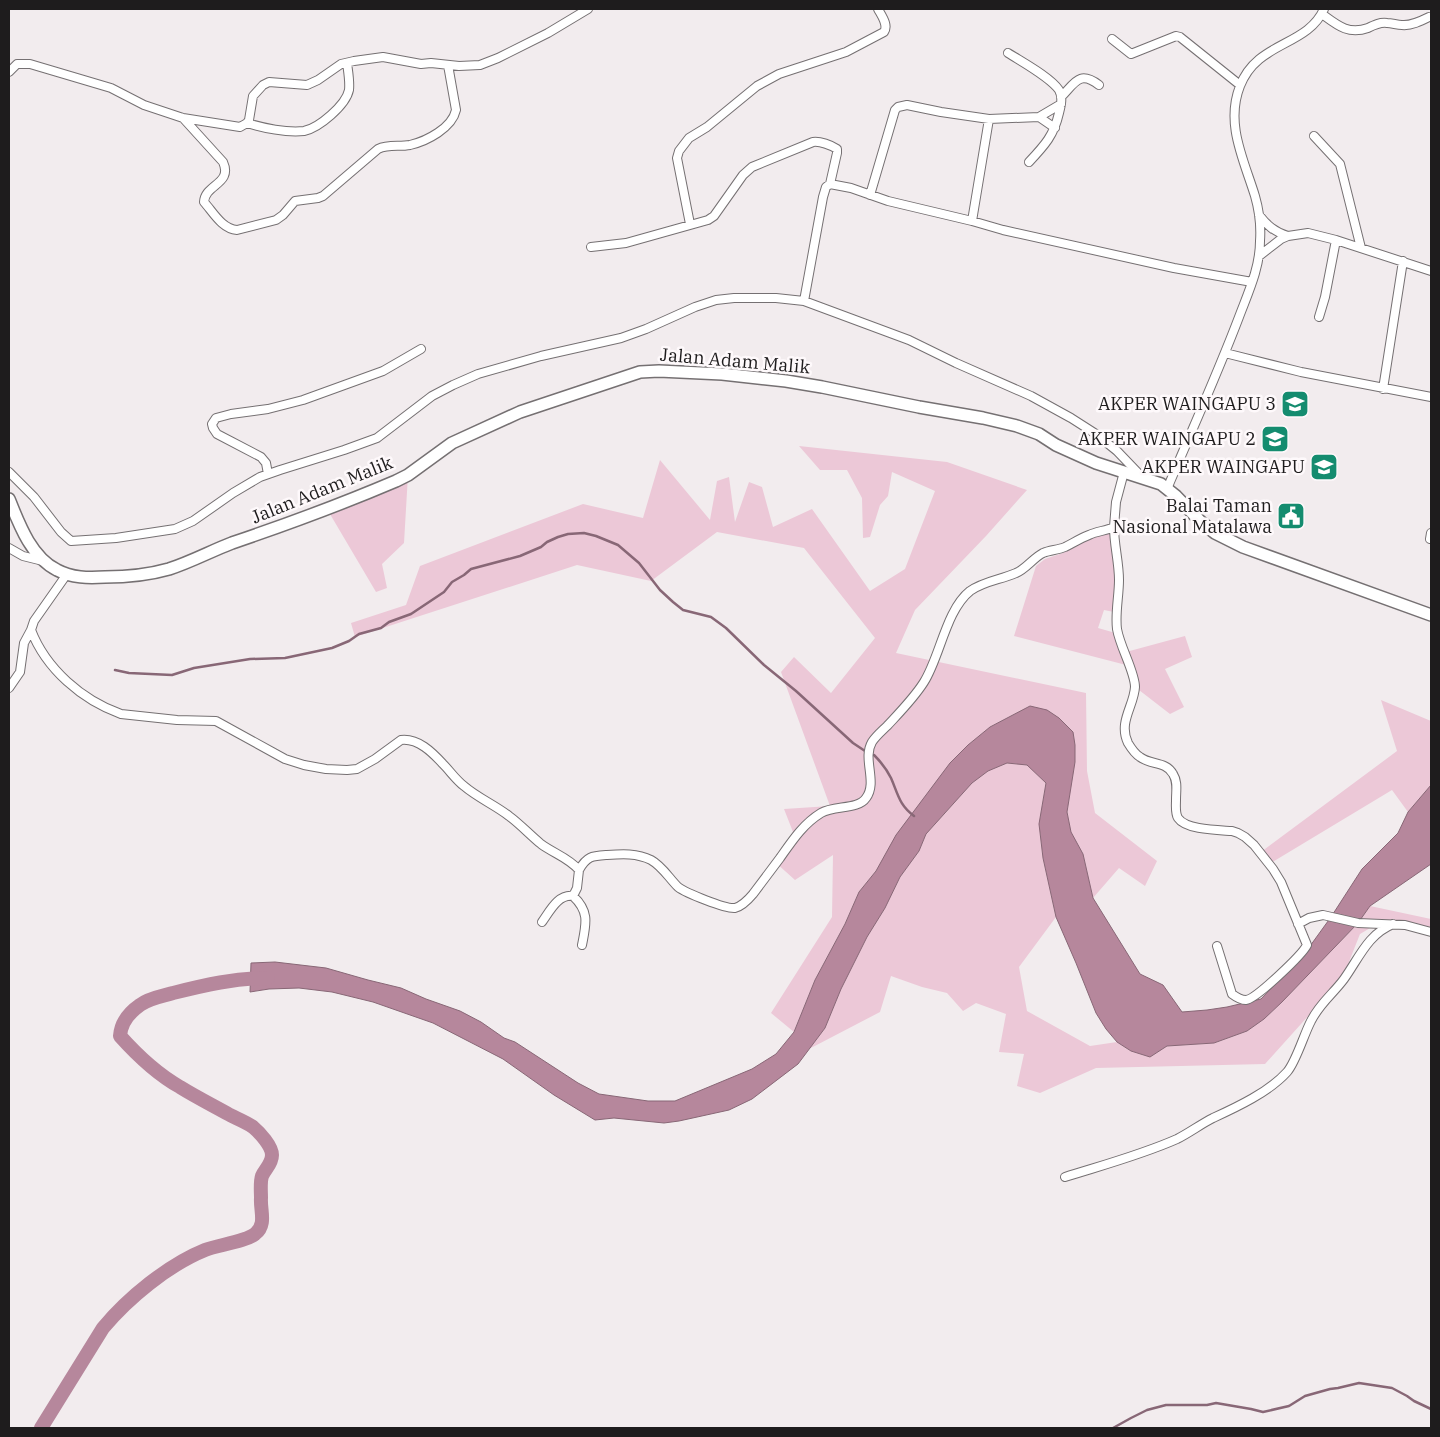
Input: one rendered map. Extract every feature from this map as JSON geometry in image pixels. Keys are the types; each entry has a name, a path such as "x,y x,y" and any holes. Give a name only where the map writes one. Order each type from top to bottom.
{"highway":[{"name":"Jalan Adam Malik","path":"9,499 22,529 36,553 43,561 57,570 76,577 122,577 147,574 170,568 396,481 408,475 452,443 520,412 640,372 722,374 822,387 919,407 996,420 1031,430 1075,454 1161,484 1200,521 1226,540 1291,566 1431,615"}],"street":[{"path":"247,124 253,96 263,84 269,82 307,85 318,80 341,64 383,57 421,64 480,65 548,33 588,9"},
{"path":"690,224 677,158 679,151 687,140 707,127 754,88 771,78 846,52 884,32 886,25 878,9"},
{"path":"1167,489 1226,353 1252,282 1259,256 1259,215 1256,198 1235,134 1235,102 1240,85 1250,68 1262,56 1310,29 1323,11 1335,24 1355,32 1379,23 1387,22 1404,25 1429,17"},
{"path":"1112,39 1131,54 1176,36 1180,37 1240,85"},
{"path":"1008,53 1054,84 1060,91 1061,101 1055,128 1030,162"},
{"path":"9,72 17,64 30,64 110,88 144,105 183,118 240,127 247,124 277,130 305,131 315,127 330,116 347,96 349,84 347,63"},
{"path":"183,118 223,162 225,167 224,177 206,196 204,202 225,226 232,230 237,230 276,220 295,202 323,196 378,148 409,145 427,139 444,128 455,116 456,110 448,65"},
{"path":"870,195 895,110 898,107 907,105 989,119 1039,117 1061,101 1080,78 1085,77 1099,85"},
{"path":"1039,117 1055,128"},
{"path":"972,221 989,119"},
{"path":"1314,136 1340,164 1361,248"},
{"path":"591,247 626,243 711,219 743,175 752,167 813,142 818,142 834,147 837,149 837,153 830,184 826,187 823,197 804,301"},
{"path":"830,184 851,188 888,201 1003,230 1174,268 1252,282"},
{"path":"1259,215 1270,228 1288,236"},
{"path":"1259,256 1288,236 1308,233 1403,261 1431,272"},
{"path":"1319,317 1325,297 1336,240"},
{"path":"1383,389 1403,261"},
{"path":"9,472 34,497 64,535 71,540 116,538 175,529 193,521 260,477 377,438 432,396 447,387 478,374 541,356 621,338 716,300 763,298 804,301 909,340 1031,396 1096,434 1117,451 1143,478"},
{"path":"268,474 266,463 261,457 214,431 212,424 216,418 303,400 384,371 421,349"},
{"path":"1226,353 1301,372 1431,398"},
{"path":"1124,472 1116,502 1114,527 1119,570 1117,628 1121,646 1135,683 1126,716 1127,740 1134,752 1141,758 1166,766 1171,770 1177,782 1177,816 1182,823 1192,827 1238,832 1254,845 1281,882 1307,944 1302,952 1275,978 1258,994 1248,1000 1236,998 1232,994 1217,946"},
{"path":"573,896 577,888 579,870 582,864 591,857 627,854 641,856 653,861 684,891 724,907 733,908 742,905 764,880 794,837 816,816 828,809 861,803 868,796 871,780 869,749 872,743 923,684 940,648 949,622 961,601 969,592 988,582 1023,570 1044,553 1063,548 1089,535 1114,527"},
{"path":"9,548 32,560 43,561"},
{"path":"9,688 20,672 24,643 34,621 67,574"},
{"path":"31,630 46,658 59,674 78,691 95,702 121,714 177,720 216,721 285,759 326,769 357,769 376,759 401,740 406,739 421,744 462,785 511,817 538,842 568,860 579,870"},
{"path":"542,922 558,901 565,897 573,896"},
{"path":"573,896 584,910 586,922 582,944"},
{"path":"1298,924 1309,918 1322,915 1358,923 1417,927 1431,932"},
{"path":"1065,1177 1153,1149 1178,1138 1203,1123 1235,1108 1280,1079 1288,1070 1318,1009 1344,980 1375,934 1394,924"}],"shaded area":[{"path":"799,446 947,462 1027,490 915,610 896,653 1086,693 1087,771 1095,813 1157,861 1145,886 1119,868 1093,898 1083,854 1071,833 1067,812 1070,789 1030,706 990,727 950,763 876,871 859,892 845,924 815,980 794,1032 771,1013 832,917 833,855 795,880 775,862 795,837 784,809 830,806 781,672 794,657 831,693 875,638 804,548 717,532 651,581 577,565 355,637 351,623 406,605 420,566 583,504 643,518 660,460 710,520 717,481 729,477 735,522 749,482 762,487 773,527 812,509 870,591 905,569 935,491 892,472 888,496 880,505 870,537 863,538 862,498 847,470 820,470"},
{"path":"408,475 404,543 382,564 387,588 376,592 327,509"},
{"path":"1117,531 1119,613 1104,610 1098,628 1119,634 1126,652 1185,636 1192,657 1165,669 1184,707 1170,714 1139,690 1130,666 1014,636 1036,566 1045,559 1063,553 1087,539"},
{"path":"1381,700 1431,721 1431,785 1408,812 1392,790 1266,866 1257,855 1397,751"},
{"path":"1030,706 1047,710 1059,718 1073,732 1075,762 1067,812 1071,832 1083,854 1093,898 1140,974 1163,985 1182,1012 1227,1007 1261,999 1305,953 1362,869 1398,833 1408,812 1431,785 1431,864 1370,906 1358,923 1282,1002 1264,1019 1247,1031 1214,1043 1167,1046 1150,1057 1131,1051 1117,1042 1096,1013 1056,917 1043,858 1039,824 1046,783 1027,765 1007,763 988,771 972,783 926,834 919,851 900,877 885,908 867,937 841,989 825,1028 798,1064 752,1099 729,1110 664,1123 614,1118 595,1120 554,1095 503,1059 433,1023 373,1002 332,992 299,988 250,992 251,963 275,962 326,968 401,988 460,1011 481,1022 504,1038 515,1042 578,1083 599,1094 648,1101 675,1101 752,1069 776,1054 794,1032 815,980 845,924 859,892 876,871 896,835 950,763 968,745 990,727"},
{"path":"1007,763 1027,765 1046,783 1039,824 1043,858 1056,917 1019,967 1027,1011 1090,1046 1117,1042 1131,1051 1150,1057 1167,1046 1215,1043 1247,1031 1264,1019 1282,1002 1358,923 1370,906 1431,919 1431,929 1424,926 1382,921 1360,934 1341,982 1265,1064 1096,1068 1040,1093 1017,1086 1024,1054 999,1052 1006,1014 976,1003 963,1011 947,993 922,987 891,976 880,1012 809,1049 825,1028 841,989 867,937 885,908 900,877 919,851 926,834 972,783 988,771"}],"waterway":[{"path":"115,670 129,673 172,675 194,668 250,659 285,658 332,648 349,641 359,634 381,628 389,622 411,614 444,592 452,582 471,569 520,556 558,537 584,533 618,545 639,563 660,590 683,610 711,617 726,628 764,665 796,691 853,743 865,751"},
{"path":"874,755 884,766 902,803 914,816"},
{"path":"41,1428 103,1328 124,1305 177,1264 205,1250 250,1237 259,1230 262,1222 261,1178 271,1161 272,1155 268,1144 253,1127 186,1091 148,1064 120,1036 124,1022 136,1008 156,997 220,982 268,978"},
{"path":"1113,1428 1147,1410 1166,1405 1207,1405 1216,1403 1263,1412 1289,1406 1305,1396 1359,1383 1392,1388 1431,1409"}],"place":[{"name":"AKPER WAINGAPU 3","path":"1295,404"},
{"name":"AKPER WAINGAPU 2","path":"1275,439"},
{"name":"AKPER WAINGAPU","path":"1324,467"},
{"name":"Balai Taman Nasional Matalawa","path":"1291,516"}]}
